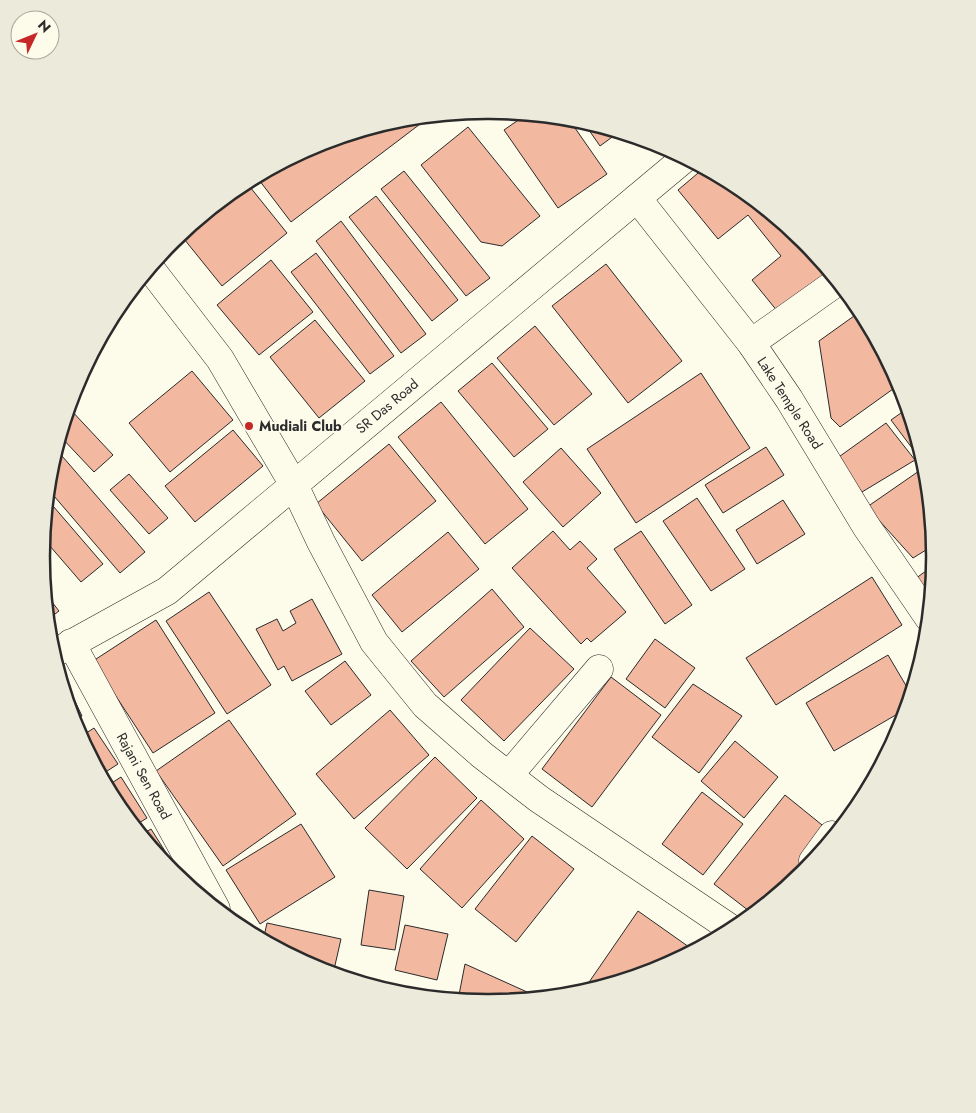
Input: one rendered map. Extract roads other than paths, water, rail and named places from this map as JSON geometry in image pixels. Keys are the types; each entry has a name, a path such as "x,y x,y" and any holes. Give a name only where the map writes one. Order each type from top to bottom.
{"street":[{"name":"SR Das Road","path":"62,648 167,591 679,163"},
{"name":"Lake Temple Road","path":"637,198 751,343 789,399 866,526 923,609"},
{"path":"154,274 220,359 294,485 321,542 374,642 425,705 539,799 725,925"},
{"path":"751,343 790,318 832,286"},
{"name":"Rajani Sen Road","path":"62,648 206,891"},
{"path":"509,775 599,670"}],"place":[{"name":"Mudiali Club","path":"249,426"}]}
